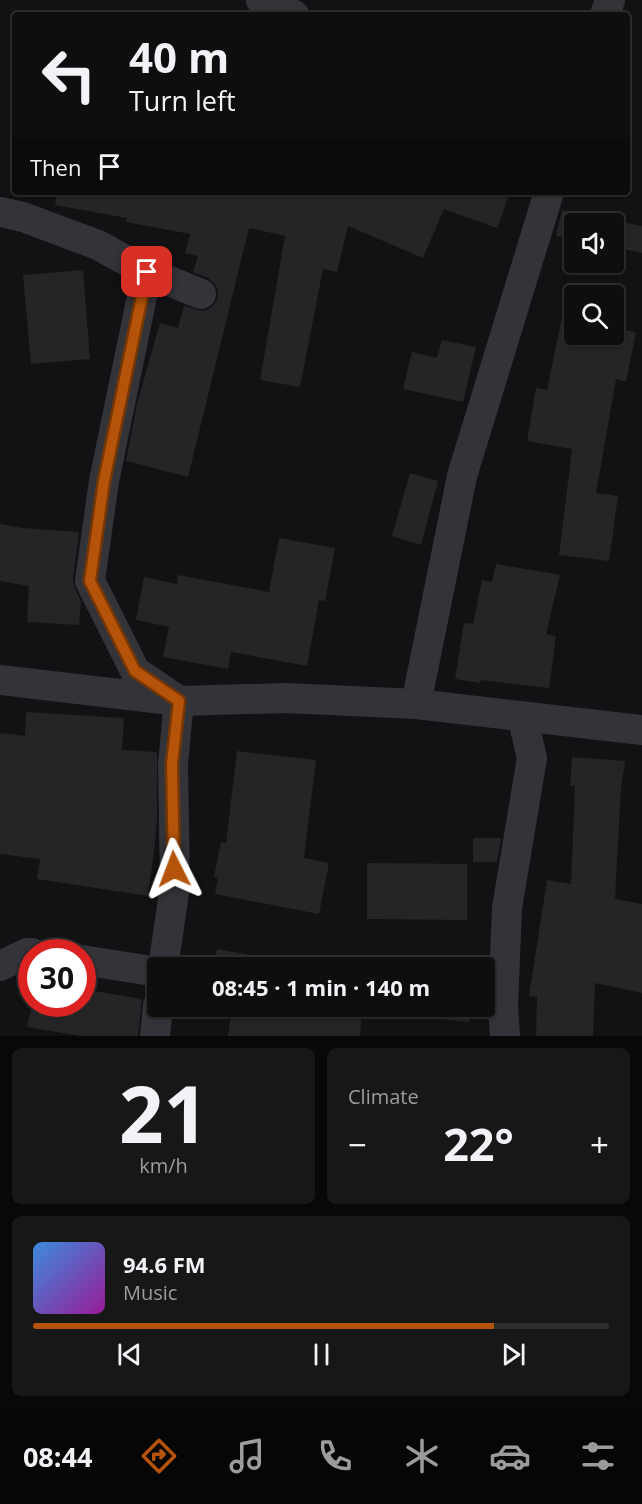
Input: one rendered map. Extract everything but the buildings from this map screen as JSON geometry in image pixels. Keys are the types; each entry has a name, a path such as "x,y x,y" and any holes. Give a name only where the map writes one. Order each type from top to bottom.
{"street":[{"path":"261,0 287,12"},
{"path":"416,704 462,476 548,195"},
{"path":"0,213 23,217 98,245 147,272 201,294"},
{"path":"147,272 104,481 90,581 135,671 179,701"},
{"path":"0,680 179,701 286,698 416,704 642,730"},
{"path":"165,957 175,886 172,764 179,701"},
{"path":"505,1036 503,1007 507,908 532,758 522,716"},
{"path":"0,966 18,957"},
{"path":"96,962 147,970"},
{"path":"155,1036 157,1017"}],"route":[{"path":"147,272 104,481 90,581 135,671 179,701 172,764 174,869"}]}
